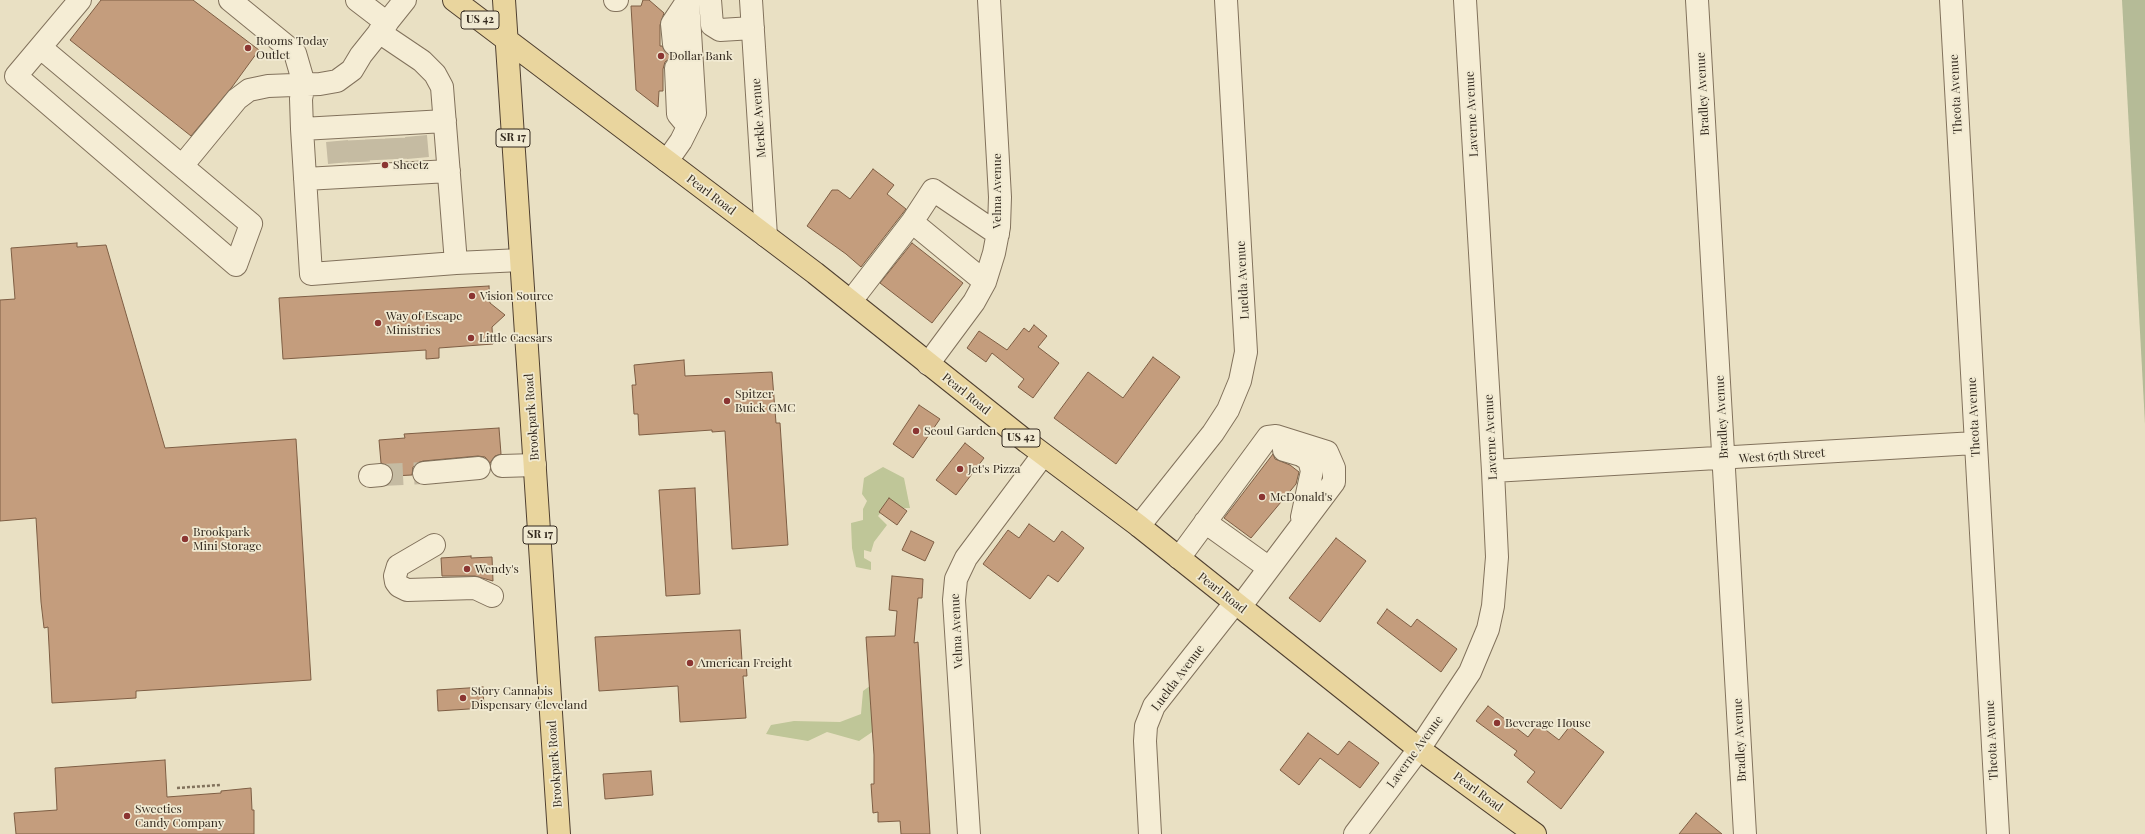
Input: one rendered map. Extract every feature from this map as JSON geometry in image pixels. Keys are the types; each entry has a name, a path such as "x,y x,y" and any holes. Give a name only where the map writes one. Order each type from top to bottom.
{"main road":[{"name":"Pearl Road","path":"454,0 851,301 1043,456 1139,526 1419,749 1535,834"},
{"name":"Brookpark Road","path":"504,0 559,834"}],"street":[{"path":"40,48 251,224 236,264 16,76 80,0"},
{"path":"230,0 295,53 304,84 301,100 302,129 311,274 456,263 521,260"},
{"path":"357,0 383,28 435,74 442,87 456,263"},
{"path":"182,166 237,99 249,90 268,86 320,84 337,81 352,70 405,0"},
{"path":"674,44 672,24 688,0"},
{"path":"667,161 681,141 695,113 688,0"},
{"path":"710,0 712,25 720,30 753,28"},
{"name":"Merkle Avenue","path":"751,0 766,236"},
{"name":"Velma Avenue","path":"928,364 974,302 985,282 998,234 1000,197 989,0"},
{"name":"Luelda Avenue","path":"1139,526 1213,433 1228,410 1240,381 1246,352 1226,0"},
{"name":"Laverne Avenue","path":"1355,834 1419,749 1470,672 1488,629 1496,581 1497,557 1493,471 1465,0"},
{"name":"Bradley Avenue","path":"1697,0 1745,834"},
{"name":"Theota Avenue","path":"1951,0 1998,834"},
{"path":"676,68 678,114 688,126"},
{"path":"305,179 445,121"},
{"path":"302,129 449,171"},
{"path":"851,301 912,222 933,190 998,234"},
{"path":"912,222 985,282"},
{"name":"Luelda Avenue","path":"1150,834 1144,741 1146,726 1154,706 1269,568 1334,482 1334,468 1326,452 1276,436 1268,437 1179,558"},
{"name":"West 67th Street","path":"1493,471 1724,459 1975,443"},
{"name":"Velma Avenue","path":"969,834 954,600 956,579 966,558 1043,456"},
{"path":"502,466 535,465"},
{"path":"424,473 479,468"},
{"path":"1210,516 1269,568"},
{"path":"434,545 398,566 395,576 396,582 399,586 407,590 475,588 492,596"}],"path":[{"path":"177,788 220,785"}],"green space":[{"path":"2122,0 2145,0 2145,424"},
{"path":"883,467 904,478 910,508 884,509 878,516 887,525 874,542 871,552 864,550 864,558 871,562 871,570 856,567 852,548 851,523 863,520 863,509 867,501 862,494 864,478"},
{"path":"875,682 876,696 870,706 879,710 884,724 859,741 827,732 808,741 766,734 771,725 794,721 840,722 861,714 863,691"}],"building":[{"path":"101,0 193,0 259,50 232,87 191,136 70,40"},
{"name":"Dollar Bank","path":"643,0 649,0 664,13 660,25 660,46 662,46 669,55 673,56 665,62 663,69 663,91 659,91 658,107 636,90 631,6 641,6"},
{"path":"873,169 894,185 887,194 906,209 861,267 846,254 807,226 832,190 838,190 850,199"},
{"path":"77,243 77,247 106,245 165,448 296,439 311,680 136,691 136,698 52,703 48,627 44,628 41,602 36,518 0,521 0,300 15,299 11,248"},
{"path":"912,243 963,283 932,323 880,283"},
{"path":"489,286 490,303 505,315 492,327 493,344 439,348 439,358 426,359 426,350 283,359 279,298"},
{"path":"1034,325 1047,336 1038,347 1059,363 1033,398 1018,387 1024,379 992,353 986,362 967,348 979,331 1007,350 1024,328 1029,332"},
{"path":"1153,357 1180,377 1116,464 1054,418 1088,372 1123,398"},
{"path":"684,360 685,376 772,372 776,423 780,423 788,545 732,549 725,431 712,432 712,430 639,435 638,414 634,414 632,385 636,385 634,365"},
{"name":"Seoul Garden","path":"919,405 940,419 913,458 893,444"},
{"path":"499,428 501,454 495,456 490,463 485,457 478,456 423,461 417,463 413,467 412,475 393,476 391,468 381,463 379,440 405,438 404,434"},
{"name":"Jet's Pizza","path":"965,443 984,458 956,495 936,480"},
{"name":"McDonald's","path":"1273,454 1275,459 1290,465 1299,472 1296,484 1251,538 1224,518"},
{"path":"695,488 700,594 666,596 659,490"},
{"path":"889,498 907,511 897,525 879,512"},
{"path":"1029,524 1054,542 1062,531 1084,548 1058,582 1048,575 1030,599 983,564 1008,530 1019,538"},
{"path":"911,531 934,542 925,561 902,550"},
{"path":"1336,538 1366,561 1320,622 1289,598"},
{"name":"Wendy's","path":"471,556 471,558 492,557 493,581 475,576 442,576 441,558"},
{"path":"892,576 923,579 922,598 918,598 914,643 918,642 930,834 901,834 900,821 878,822 878,812 873,813 871,784 874,784 874,755 866,637 895,636 897,611 889,610"},
{"path":"1387,609 1411,627 1417,619 1457,649 1441,672 1377,623"},
{"path":"740,630 742,661 746,661 747,676 743,676 746,718 680,722 678,686 599,691 595,637"},
{"path":"483,687 484,708 438,711 437,690"},
{"path":"1488,706 1528,737 1538,724 1559,740 1570,726 1604,752 1561,809 1527,782 1535,772 1514,755 1517,751 1476,721"},
{"path":"1308,733 1338,755 1349,741 1379,763 1360,788 1320,758 1299,785 1280,770"},
{"path":"165,760 167,797 221,793 221,791 251,788 252,810 254,810 254,834 16,834 14,813 57,810 55,768"},
{"path":"651,771 653,795 605,799 603,774"},
{"path":"1696,813 1722,834 1679,834"}],"tunnel":[{"path":"416,136 418,158"},
{"path":"396,138 397,159"},
{"path":"376,139 377,160"},
{"path":"358,140 359,162"},
{"path":"337,141 339,163"},
{"path":"381,475 424,473"}],"place":[{"name":"Rooms Today Outlet","path":"248,48"},
{"name":"Dollar Bank","path":"661,56"},
{"name":"Sheetz","path":"385,165"},
{"name":"Vision Source","path":"472,296"},
{"name":"Way of Escape Ministries","path":"378,323"},
{"name":"Little Caesars","path":"471,338"},
{"name":"Spitzer Buick GMC","path":"727,401"},
{"name":"Seoul Garden","path":"916,431"},
{"name":"Jet's Pizza","path":"960,469"},
{"name":"McDonald's","path":"1262,497"},
{"name":"Brookpark Mini Storage","path":"185,539"},
{"name":"Wendy's","path":"467,569"},
{"name":"American Freight","path":"690,663"},
{"name":"Story Cannabis Dispensary Cleveland","path":"463,698"},
{"name":"Beverage House","path":"1497,723"},
{"name":"Sweeties Candy Company","path":"127,816"}]}
